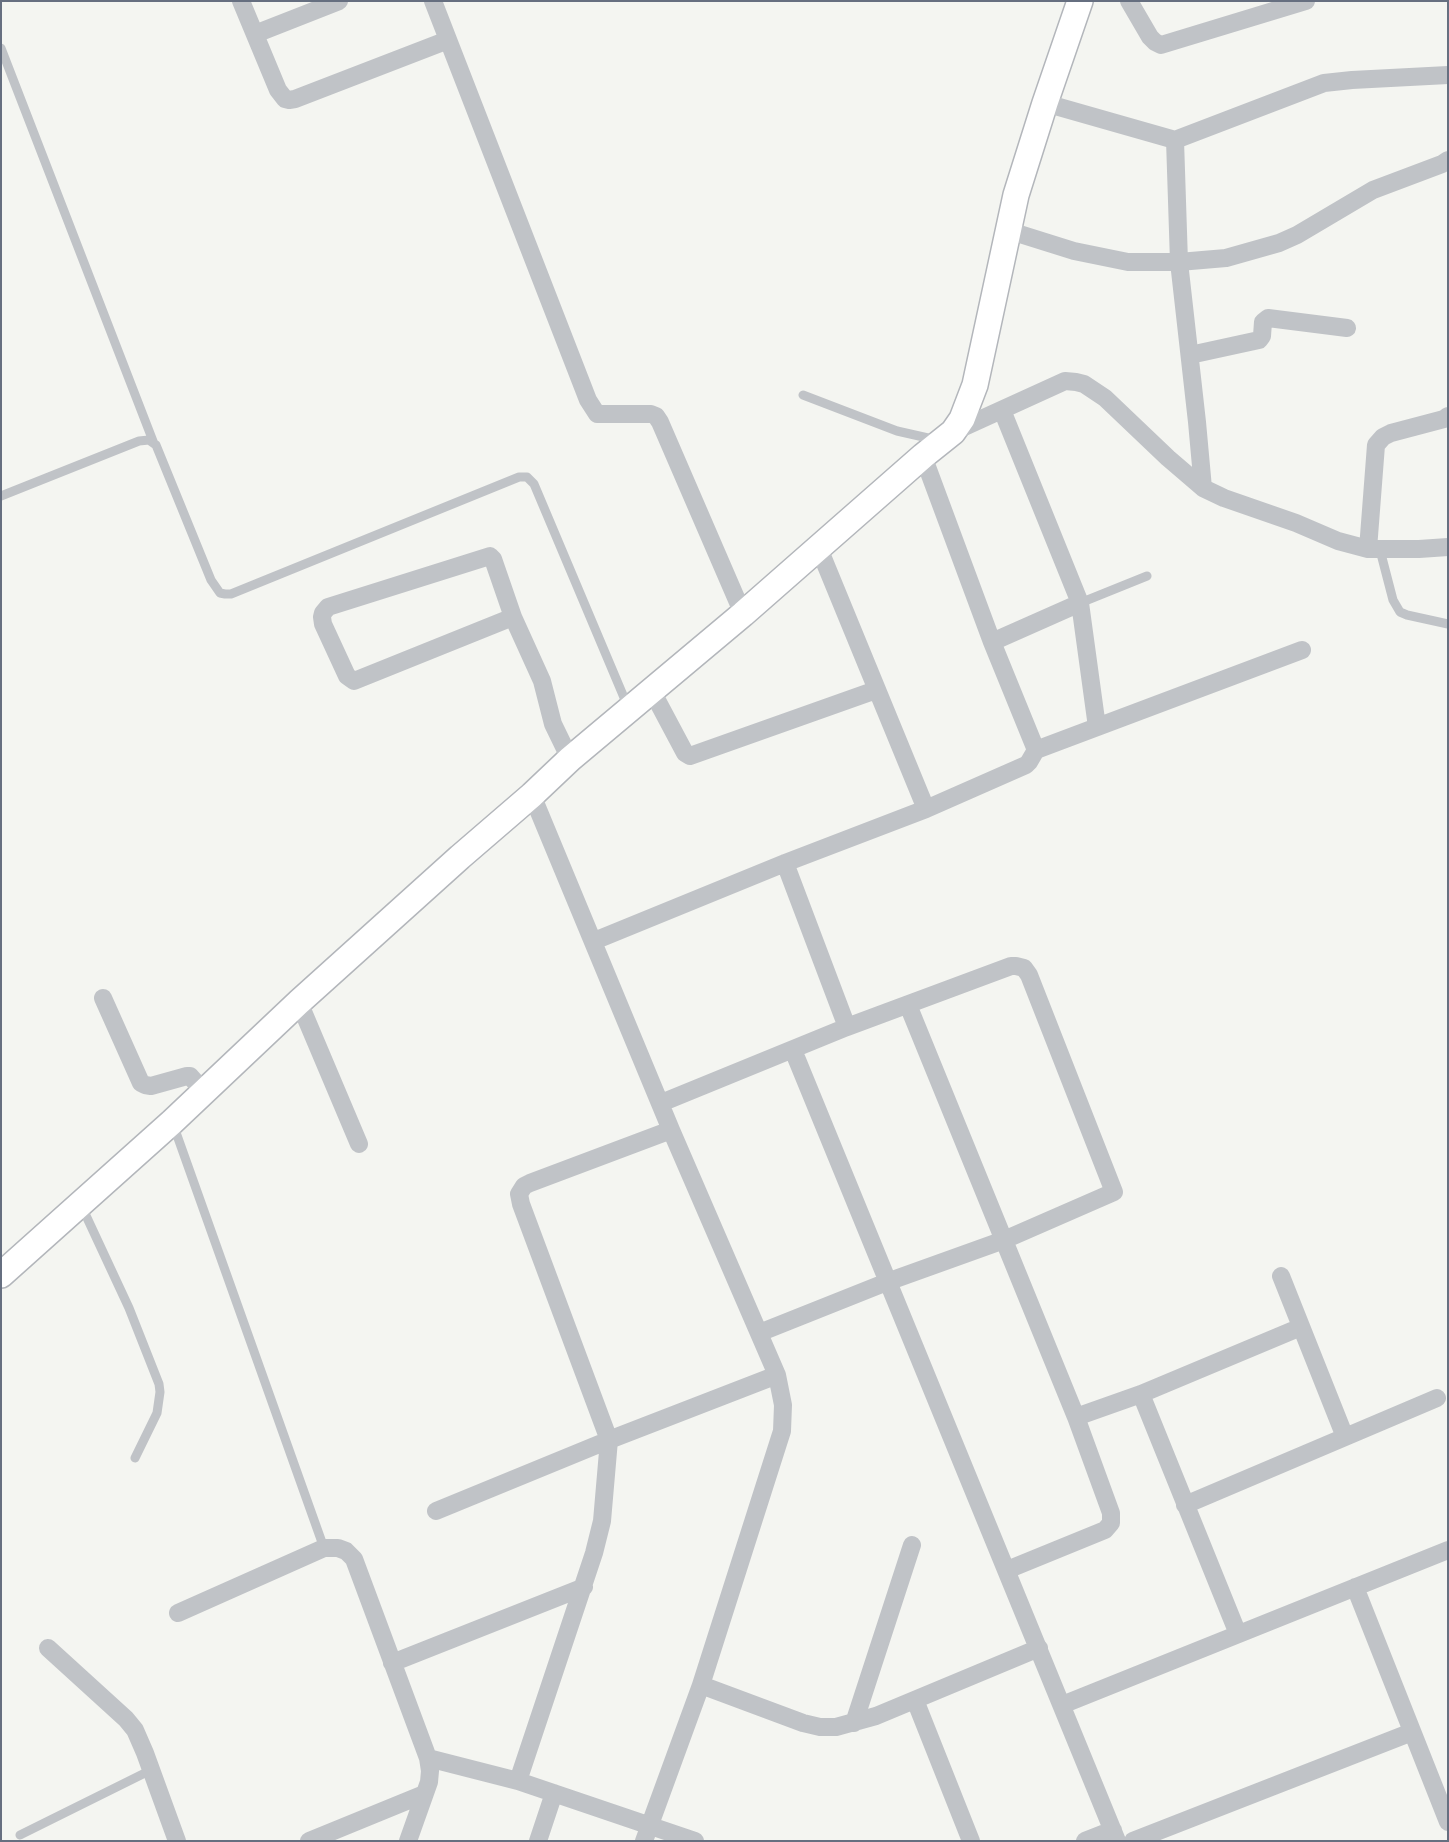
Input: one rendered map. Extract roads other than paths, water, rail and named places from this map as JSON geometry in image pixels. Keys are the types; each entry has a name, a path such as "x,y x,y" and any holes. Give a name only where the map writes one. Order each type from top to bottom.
{"street":[{"path":"242,1 278,90 285,99 289,100 448,40"},
{"path":"255,34 339,1"},
{"path":"433,1 592,409 597,414 651,414 656,416 742,614"},
{"path":"1,1275 172,1122 299,1002 570,759 742,614 818,546 939,443 962,419 975,385 1016,196 1080,1"},
{"path":"1129,1 1150,37 1162,45 1306,1"},
{"path":"1045,103 1175,140 1324,84 1344,80 1448,75"},
{"path":"1175,140 1179,262 1203,488"},
{"path":"1008,230 1074,252 1108,259 1146,263 1226,258 1279,243 1319,223 1373,190 1448,160"},
{"path":"1190,356 1259,340 1262,336 1263,322 1268,318 1347,328"},
{"path":"939,443 1002,410 1065,382 1076,382 1084,384 1106,398 1168,458 1203,488 1338,541 1374,550 1448,547"},
{"path":"1002,410 1080,603 1097,727"},
{"path":"1374,550 1374,454 1379,441 1391,433 1437,421 1448,416"},
{"path":"939,443 992,642 1036,750"},
{"path":"818,546 926,809"},
{"path":"513,616 354,681 347,676 322,617 328,607 488,556 493,559 513,616 542,680 553,724 570,759"},
{"path":"992,642 1080,603"},
{"path":"594,941 784,863 926,809 1026,764 1036,750 1302,650"},
{"path":"652,691 685,753 690,756 876,690"},
{"path":"532,795 758,1334 777,1375 782,1405 782,1431 701,1685 647,1833"},
{"path":"784,863 847,1027"},
{"path":"661,1103 847,1027 1011,966 1024,968 1029,975 1114,1192 1004,1240 887,1282 758,1334"},
{"path":"104,998 141,1083 145,1086 150,1086 187,1076 194,1080 204,1092"},
{"path":"299,1002 359,1144"},
{"path":"908,1005 1076,1417 1111,1513 1111,1523 1105,1530 1006,1570"},
{"path":"793,1050 1115,1835 1085,1841"},
{"path":"518,1781 584,1587 602,1521 609,1440 521,1204 519,1194 524,1186 530,1183 672,1130"},
{"path":"1281,1276 1345,1437"},
{"path":"1076,1417 1141,1394 1301,1327"},
{"path":"436,1511 609,1440 777,1375"},
{"path":"1141,1394 1238,1634"},
{"path":"1185,1504 1436,1398"},
{"path":"854,1723 912,1545"},
{"path":"178,1613 324,1548 338,1548 346,1551 354,1559 428,1758 429,1782 408,1841"},
{"path":"1062,1705 1448,1550"},
{"path":"392,1663 584,1587"},
{"path":"1355,1587 1448,1822"},
{"path":"48,1648 126,1719 140,1741 177,1841"},
{"path":"701,1685 803,1723 828,1727 854,1723 915,1700 1038,1648"},
{"path":"915,1700 971,1841"},
{"path":"1133,1841 1412,1732"},
{"path":"428,1758 518,1781 554,1793 647,1833 695,1841"},
{"path":"538,1841 554,1793"},
{"path":"309,1841 424,1794"}],"lane":[{"path":"1,48 153,441 211,580 220,593 231,594 519,477 527,477 534,484 629,709"},
{"path":"803,395 897,431 939,443"},
{"path":"1,496 139,441 153,441"},
{"path":"1374,550 1393,600 1400,612 1448,624"},
{"path":"1080,603 1147,576"},
{"path":"172,1122 324,1548"},
{"path":"80,1204 129,1308 160,1384 157,1413 135,1458"},
{"path":"20,1835 151,1770"}]}
